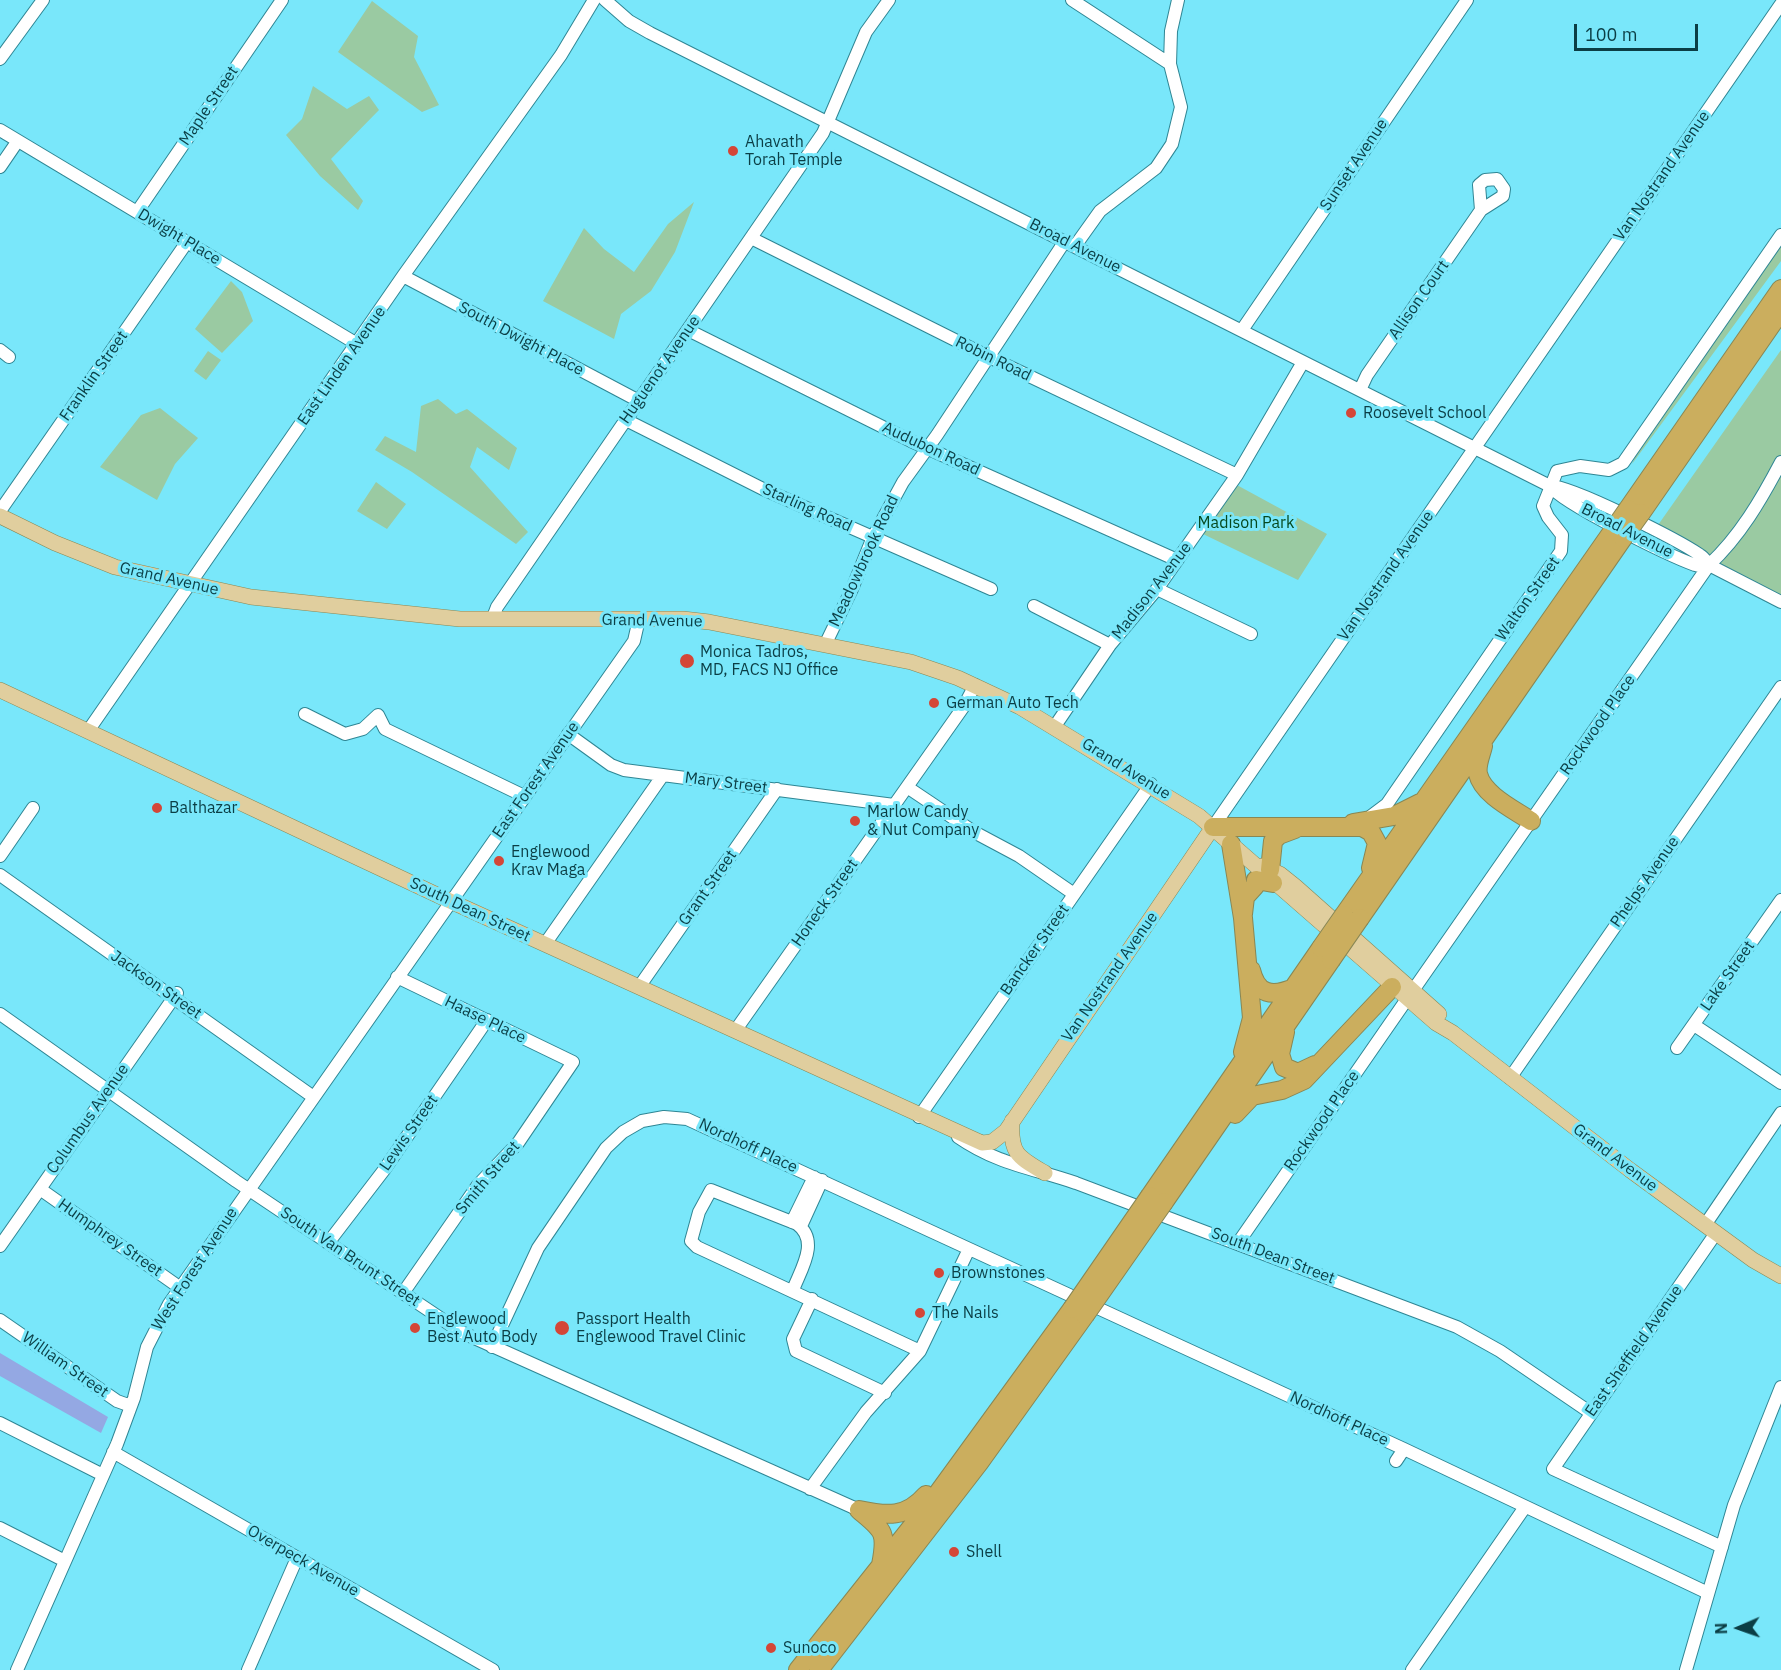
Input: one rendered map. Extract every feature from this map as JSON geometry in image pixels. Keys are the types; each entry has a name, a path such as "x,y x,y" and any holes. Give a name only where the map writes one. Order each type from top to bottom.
{"highway":[{"path":"1200,1150 1287,1024 1326,954 1486,737 1781,289"},
{"path":"1634,511 1781,311"},
{"path":"1366,884 1424,800 1618,535"},
{"path":"1486,737 1478,771 1480,780 1494,795 1531,821"},
{"path":"1447,792 1468,786 1494,795"},
{"path":"1213,827 1297,829 1342,825 1394,816 1424,800"},
{"path":"1342,825 1368,830 1377,840 1377,852 1352,917"},
{"path":"1243,918 1245,897 1256,886 1256,880 1267,873 1272,841 1283,833 1297,829"},
{"path":"1231,844 1243,918 1252,1024 1236,1072"},
{"path":"819,1670 980,1464 1078,1312 1157,1199 1236,1072 1294,988 1326,954"},
{"path":"1247,956 1254,981 1262,991 1278,994 1294,988"},
{"path":"1157,1199 1252,1096 1296,1085 1311,1074 1319,1062 1392,987"},
{"path":"1287,1024 1280,1054 1284,1067 1298,1073 1319,1062"},
{"path":"798,1670 1078,1312"},
{"path":"859,1510 891,1515 910,1510 942,1474 970,1452"},
{"path":"859,1510 884,1533 885,1545 880,1568"},
{"path":"833,1670 864,1612"}],"main road":[{"name":"Grand Avenue","path":"0,516 104,563 189,585 282,601 492,620 639,619 709,622 825,643 924,666 975,685 1055,726 1150,784 1213,827 1392,987 1410,994"},
{"name":"South Dean Street","path":"0,690 450,901 920,1117 987,1144"},
{"name":"Van Nostrand Avenue","path":"987,1144 1001,1136 1012,1121 1213,827"},
{"name":"Grand Avenue","path":"1267,873 1295,886 1410,994 1436,1023 1454,1033 1710,1229 1781,1276"},
{"path":"1012,1121 1011,1142 1015,1152 1046,1173"}],"street":[{"path":"0,59 44,0"},
{"name":"Maple Street","path":"137,212 282,0"},
{"name":"East Linden Avenue","path":"88,731 403,276 561,54 594,0"},
{"name":"Broad Avenue","path":"605,0 629,21 650,33 1550,486 1562,498 1635,536 1696,566 1709,566 1781,602"},
{"name":"Huguenot Avenue","path":"492,620 497,607 828,122 866,32 889,0"},
{"path":"1072,0 1170,64"},
{"name":"Meadowbrook Road","path":"825,643 852,589 873,537 903,482 987,356 1070,243 1100,211 1156,168 1172,144 1181,107 1170,64 1171,31 1178,0"},
{"name":"Sunset Avenue","path":"1242,330 1467,0"},
{"name":"Van Nostrand Avenue","path":"1213,827 1781,4"},
{"name":"Dwight Place","path":"0,130 357,344"},
{"path":"0,168 17,142"},
{"name":"Allison Court","path":"1360,390 1367,375 1481,210"},
{"path":"1550,486 1557,471 1580,466 1609,470 1623,463 1781,235"},
{"name":"Robin Road","path":"751,238 987,356 1237,475"},
{"name":"Franklin Street","path":"0,511 187,242"},
{"name":"South Dwight Place","path":"403,276 639,401"},
{"name":"Audubon Road","path":"688,330 927,448 1178,560"},
{"name":"Madison Avenue","path":"1055,726 1110,645 1157,589 1237,475 1303,362"},
{"name":"Starling Road","path":"626,420 763,489 992,588"},
{"name":"Rockwood Place","path":"1238,1243 1709,566 1725,550 1752,514 1781,462"},
{"name":"Walton Street","path":"1363,820 1387,804 1561,550 1562,535 1548,517 1544,506 1550,486"},
{"path":"1157,589 1251,634"},
{"path":"1034,606 1110,645"},
{"name":"East Forest Avenue","path":"405,967 634,641 639,619"},
{"name":"Honeck Street","path":"735,1031 964,706 975,685"},
{"name":"Phelps Avenue","path":"1510,1078 1781,687"},
{"path":"305,714 345,734 363,729 378,716 385,729 524,796"},
{"name":"Mary Street","path":"568,734 615,767 894,805"},
{"path":"544,944 663,775"},
{"name":"Bancker Street","path":"920,1117 1150,784"},
{"path":"907,787 1074,894"},
{"name":"Grant Street","path":"639,987 777,789"},
{"path":"0,856 33,808"},
{"name":"Jackson Street","path":"0,874 175,996 312,1096"},
{"name":"Lake Street","path":"1781,900 1694,1025 1781,1083"},
{"name":"West Forest Avenue","path":"17,1670 115,1448 129,1411 147,1347 179,1287 405,967"},
{"name":"Haase Place","path":"397,977 573,1062"},
{"name":"Columbus Avenue","path":"0,1246 175,996"},
{"name":"South Van Brunt Street","path":"0,1014 248,1189 450,1326 492,1347 859,1510"},
{"name":"Lewis Street","path":"328,1243 384,1170 487,1020"},
{"path":"1677,1048 1694,1025"},
{"name":"Smith Street","path":"403,1293 478,1185 518,1143 573,1062"},
{"name":"East Sheffield Avenue","path":"1722,1547 1552,1469 1710,1229 1781,1113"},
{"name":"Nordhoff Place","path":"492,1347 526,1269 548,1230 601,1154 618,1136 635,1124 664,1117 693,1121 1404,1449 1708,1593"},
{"name":"South Dean Street","path":"942,1126 977,1151 1017,1167 1046,1173 1238,1243 1457,1327 1500,1351 1591,1413"},
{"path":"797,1224 818,1179"},
{"name":"Humphrey Street","path":"40,1189 179,1287"},
{"path":"793,1290 810,1245 806,1232 797,1224 714,1189 699,1212 691,1240 697,1247 920,1351"},
{"path":"810,1488 859,1421 920,1351 969,1249"},
{"path":"812,1299 793,1339 796,1352 885,1392"},
{"name":"William Street","path":"0,1320 129,1411"},
{"path":"1686,1670 1736,1499 1781,1387"},
{"path":"0,1423 103,1475"},
{"name":"Overpeck Avenue","path":"115,1448 297,1558 493,1670"},
{"path":"1396,1461 1404,1449"},
{"path":"1412,1670 1525,1507"},
{"path":"0,1528 65,1561"},
{"path":"248,1670 297,1558"}],"green space":[{"path":"372,1 418,36 414,57 439,105 422,112 338,52"},
{"path":"313,86 347,109 369,96 379,110 331,159 363,201 358,210 320,176 286,135 302,119"},
{"path":"694,202 675,252 651,291 621,314 614,339 543,301 584,228 604,249 634,272 668,224"},
{"path":"1781,236 1781,261 1632,464 1647,430"},
{"path":"231,281 242,292 253,321 222,353 195,329"},
{"path":"1781,350 1781,600 1651,535"},
{"path":"208,351 221,360 206,380 194,371"},
{"path":"438,399 456,414 467,409 517,448 509,470 477,447 470,467 528,532 516,544 412,472 375,450 385,436 416,452 421,406"},
{"path":"160,408 198,438 175,464 157,500 100,467 141,415"},
{"path":"376,482 406,504 387,529 357,511"},
{"name":"Madison Park","path":"1235,484 1327,534 1298,580 1203,534"}],"water":[{"path":"0,1353 108,1417 101,1433 0,1376"}],"place":[{"name":"Ahavath Torah Temple","path":"733,151"},
{"name":"Roosevelt School","path":"1351,413"},
{"name":"Monica Tadros, MD, FACS NJ Office","path":"687,661"},
{"name":"German Auto Tech","path":"934,703"},
{"name":"Balthazar","path":"157,808"},
{"name":"Marlow Candy & Nut Company","path":"855,821"},
{"name":"Englewood Krav Maga","path":"499,861"},
{"name":"Brownstones","path":"939,1273"},
{"name":"The Nails","path":"920,1313"},
{"name":"Englewood Best Auto Body","path":"415,1328"},
{"name":"Passport Health Englewood Travel Clinic","path":"562,1328"},
{"name":"Shell","path":"954,1552"},
{"name":"Sunoco","path":"771,1648"}]}
